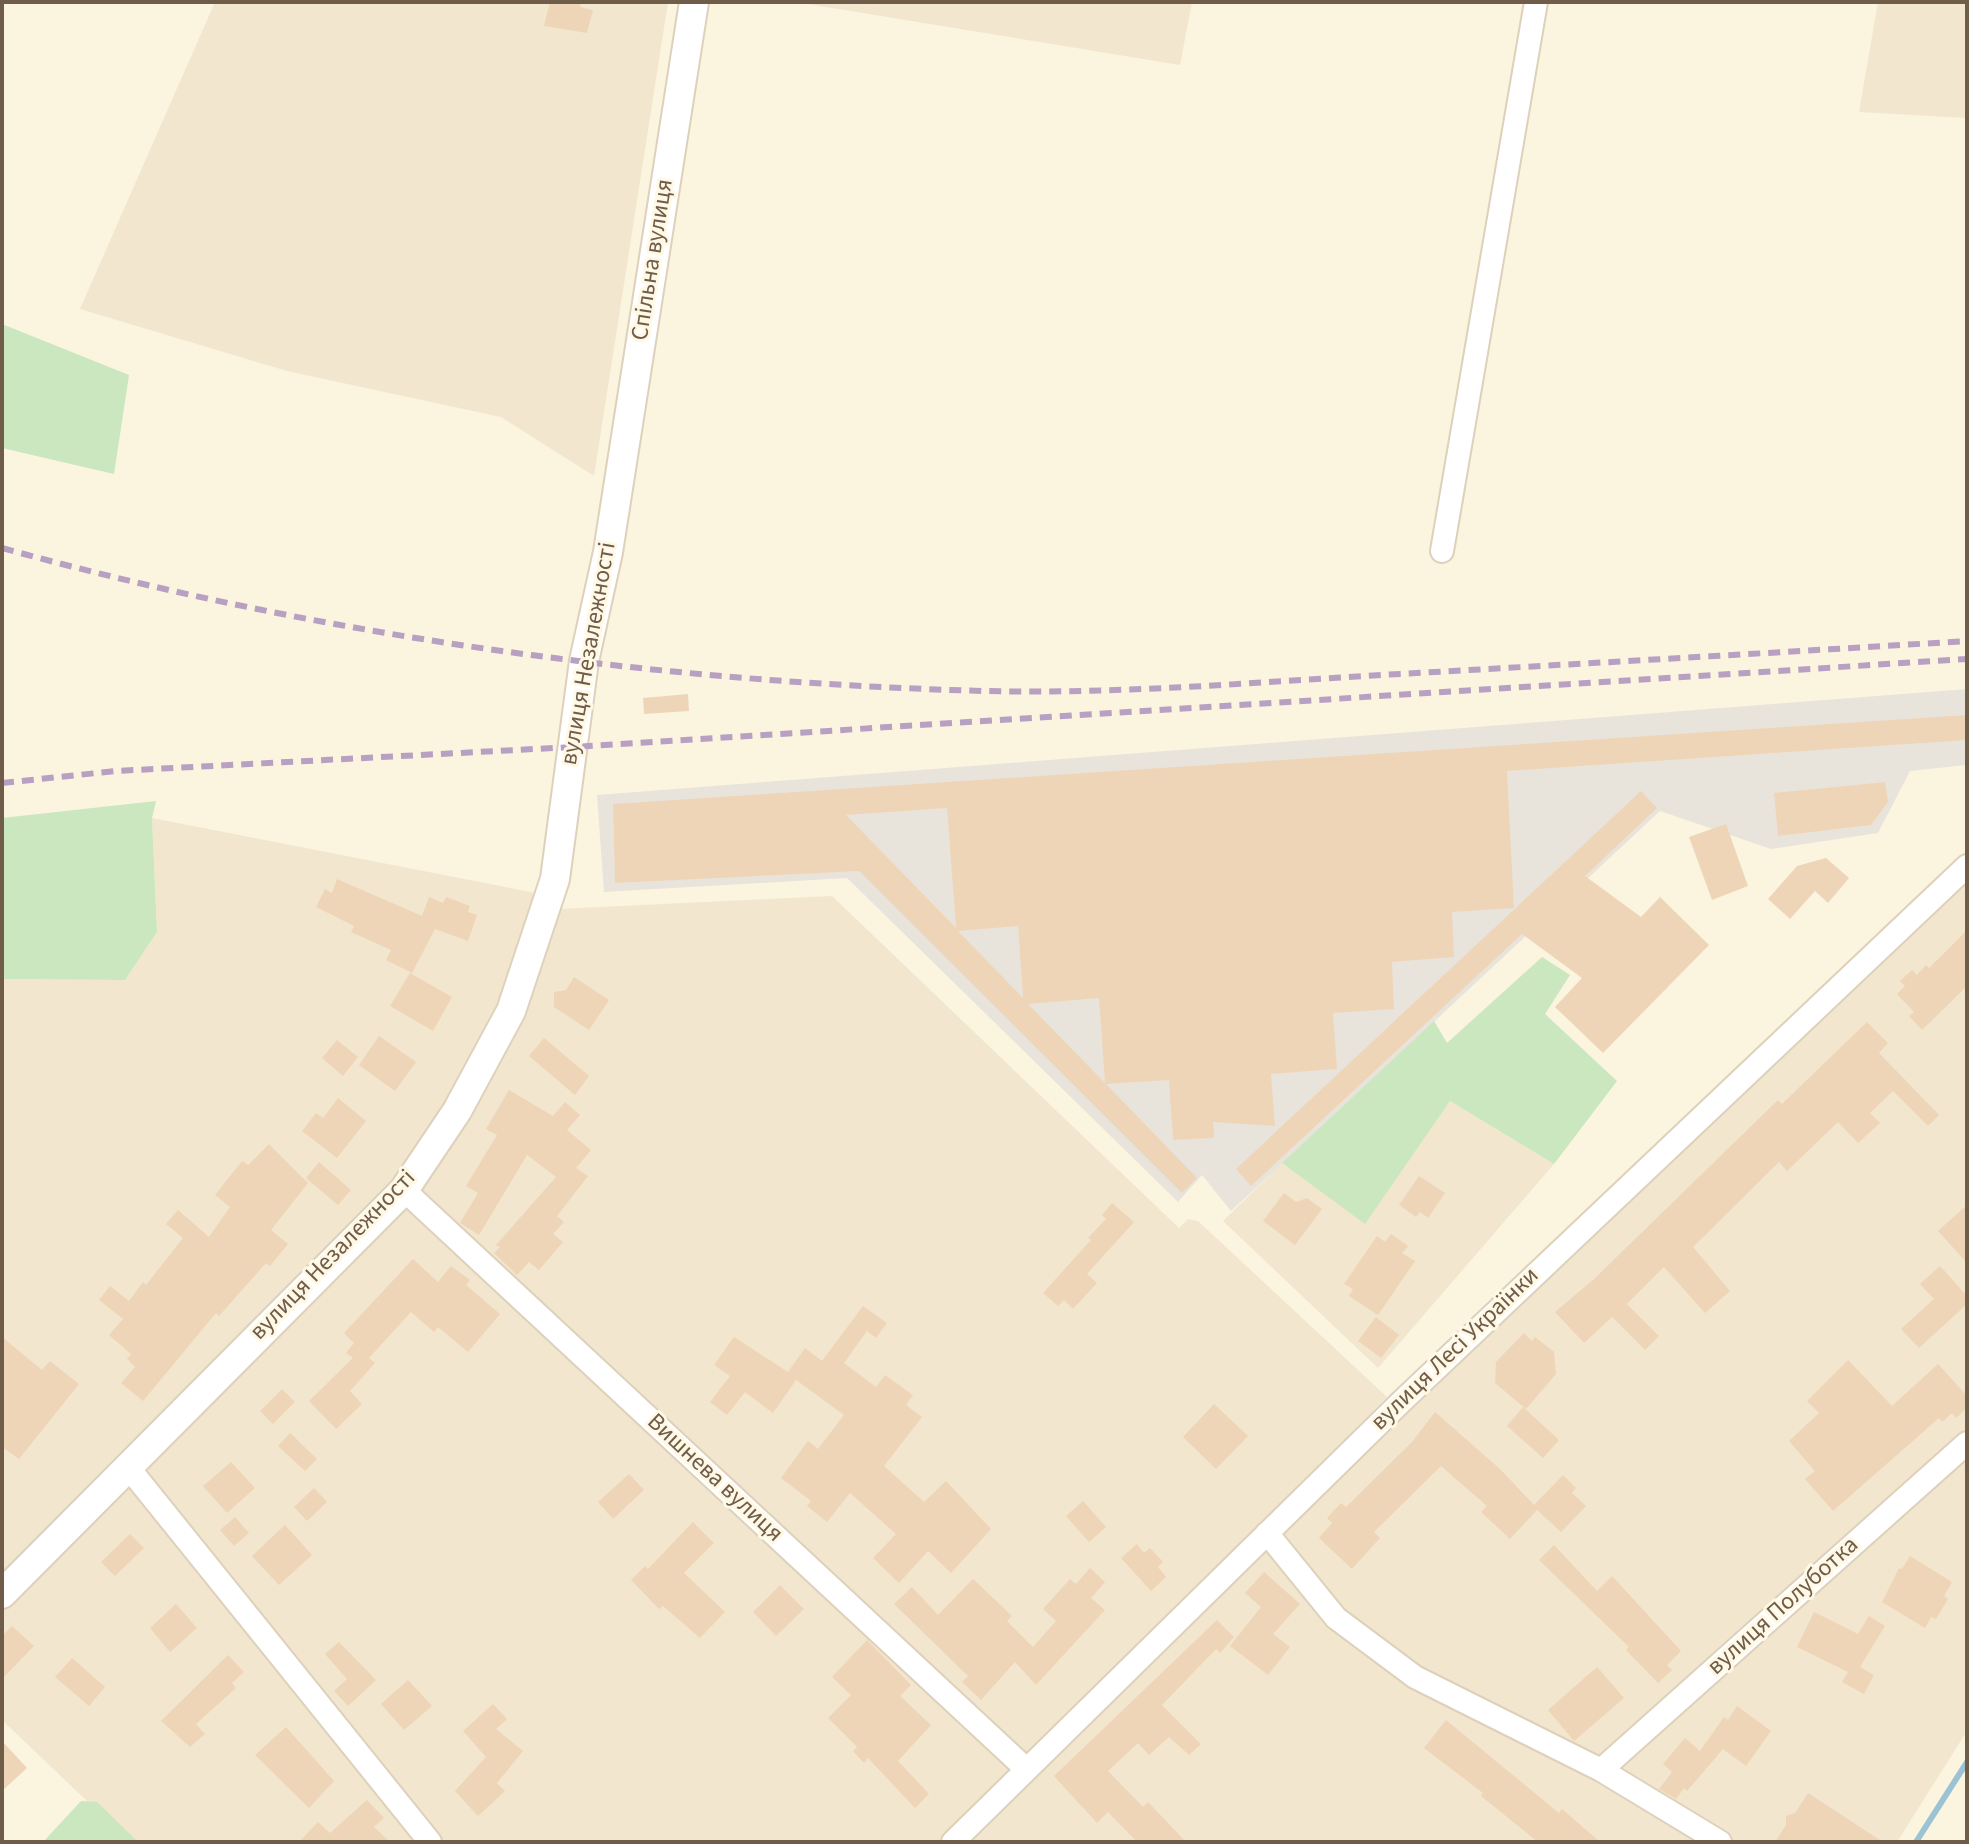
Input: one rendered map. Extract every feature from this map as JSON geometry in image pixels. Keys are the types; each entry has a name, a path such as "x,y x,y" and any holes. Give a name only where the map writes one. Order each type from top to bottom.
{"street":[{"name":"Спільна вулиця","path":"614,518 694,2"},
{"path":"1442,551 1536,2"},
{"name":"вулиця Незалежності","path":"2,1594 404,1190 457,1111 511,1011 555,879 584,661 614,518"},
{"name":"вулиця Лесі Українки","path":"953,1842 1267,1533 1967,866"},
{"name":"Вишнева вулиця","path":"404,1190 1025,1768"},
{"name":"вулиця Полуботка","path":"1601,1770 1967,1443"},
{"path":"128,1467 430,1842"},
{"path":"1267,1533 1336,1618 1415,1677 1601,1770 1720,1842"}],"shaded area":[{"path":"215,2 668,2 594,476 501,417 287,371 80,309"},
{"path":"796,2 1192,2 1180,65"},
{"path":"1878,2 1967,2 1967,118 1859,112"},
{"path":"1967,689 1967,765 1910,771 1878,833 1771,849 1660,811 1231,1211 1202,1175 1178,1202 847,878 604,892 597,795"},
{"path":"152,818 536,893 519,964 475,1068 406,1178 157,1426 2,1574 2,979 125,980 157,932"},
{"path":"1967,879 1967,1731 1897,1842 967,1842 1503,1316"},
{"path":"832,896 1179,1228 1188,1219 1198,1221 1387,1397 1029,1757 419,1192 559,909"},
{"path":"1450,1101 1554,1164 1378,1368 1223,1221 1282,1163 1365,1223"},
{"path":"405,1204 1012,1767 941,1842 439,1842 140,1467"},
{"path":"129,1478 419,1842 130,1842 2,1720 2,1612"}],"green space":[{"path":"2,324 129,375 114,474 2,448"},
{"path":"156,801 152,818 157,932 125,980 2,979 2,818"},
{"path":"1542,957 1570,975 1545,1014 1617,1081 1554,1164 1450,1101 1365,1224 1282,1163 1434,1021 1447,1043"},
{"path":"81,1801 97,1802 138,1842 43,1842"}],"building":[{"path":"550,2 581,2 580,7 593,10 587,33 544,26"},
{"path":"688,694 689,711 644,714 643,698"},
{"path":"1967,715 1967,740 1507,771 1514,908 1452,912 1454,957 1392,962 1394,1009 1333,1013 1337,1069 1271,1074 1275,1126 1213,1122 1214,1138 1173,1140 1169,1080 1106,1084 1197,1178 1182,1193 859,871 615,883 613,804","holes":["947,808 956,928 846,815","1018,926 1023,998 958,931","1099,998 1105,1083 1028,1004"]},
{"path":"1885,782 1888,802 1871,825 1778,836 1774,793"},
{"path":"1641,791 1657,808 1585,876 1641,917 1660,897 1709,945 1603,1053 1555,1007 1582,978 1522,934 1251,1186 1236,1169"},
{"path":"1726,824 1748,886 1712,900 1689,837"},
{"path":"1826,858 1849,878 1828,903 1815,891 1790,919 1768,899 1797,866"},
{"path":"337,879 422,916 429,897 443,903 446,897 470,906 468,912 477,915 468,941 435,929 412,973 386,960 391,950 351,932 354,926 316,907 325,889 332,893"},
{"path":"1967,930 1967,986 1922,1030 1909,1016 1914,1012 1897,994 1905,986 1900,981 1912,970 1917,975 1926,965 1929,968"},
{"path":"410,973 452,997 433,1031 390,1006"},
{"path":"574,977 609,1000 589,1030 554,1007 554,992 566,990"},
{"path":"1867,1022 1888,1043 1879,1053 1939,1115 1928,1126 1893,1091 1870,1113 1880,1123 1858,1143 1838,1122 1787,1171 1779,1162 1693,1247 1730,1291 1705,1313 1664,1267 1627,1304 1659,1336 1645,1350 1612,1317 1584,1343 1555,1312 1593,1280 1778,1100 1782,1104"},
{"path":"379,1036 416,1062 395,1091 359,1065"},
{"path":"544,1038 589,1076 575,1095 529,1056"},
{"path":"337,1040 358,1057 343,1076 322,1058"},
{"path":"509,1090 553,1116 565,1102 580,1115 567,1130 591,1150 576,1168 588,1176 557,1216 564,1222 553,1234 563,1242 539,1270 529,1262 517,1275 494,1253 500,1247 496,1245 556,1177 527,1155 479,1235 460,1223 478,1193 466,1186 497,1135 486,1129"},
{"path":"338,1098 366,1121 337,1158 302,1131 316,1113 323,1118"},
{"path":"269,1144 308,1183 271,1230 288,1244 270,1266 266,1263 219,1316 216,1313 143,1401 121,1383 135,1367 127,1359 131,1354 109,1335 123,1319 99,1300 110,1286 129,1301 143,1282 146,1285 183,1238 166,1224 178,1210 209,1237 230,1207 215,1195 242,1161 248,1165"},
{"path":"319,1162 351,1190 338,1205 306,1178"},
{"path":"1419,1176 1445,1193 1428,1218 1420,1212 1416,1217 1399,1205"},
{"path":"1284,1193 1296,1202 1307,1198 1322,1209 1295,1245 1263,1221"},
{"path":"1112,1203 1134,1222 1087,1274 1097,1283 1073,1309 1064,1300 1058,1306 1043,1293 1091,1240 1088,1238 1106,1219 1102,1215"},
{"path":"1967,1205 1967,1263 1938,1231"},
{"path":"1391,1234 1408,1246 1402,1253 1415,1261 1378,1315 1349,1296 1353,1289 1344,1284 1377,1236 1385,1242"},
{"path":"413,1259 438,1282 451,1266 470,1280 466,1285 500,1314 468,1352 438,1327 434,1332 411,1312 369,1358 375,1363 350,1391 362,1404 336,1429 309,1401 353,1358 346,1353 354,1343 344,1333"},
{"path":"1940,1266 1967,1296 1967,1304 1919,1348 1901,1329 1934,1299 1920,1284"},
{"path":"863,1306 887,1323 876,1338 867,1331 844,1363 876,1387 885,1375 913,1395 906,1405 922,1417 884,1466 924,1502 946,1481 991,1529 951,1573 928,1551 899,1583 873,1558 896,1534 850,1493 827,1522 807,1506 811,1501 781,1478 808,1441 818,1449 844,1415 796,1380 773,1413 745,1392 727,1415 710,1402 730,1376 714,1365 734,1337 788,1372 805,1348 822,1361"},
{"path":"1376,1317 1399,1335 1381,1358 1358,1341"},
{"path":"1524,1333 1532,1341 1535,1337 1554,1352 1556,1374 1526,1409 1495,1383 1496,1362"},
{"path":"2,1337 42,1370 50,1361 79,1384 19,1459 2,1447"},
{"path":"1848,1360 1892,1406 1938,1364 1967,1396 1967,1408 1956,1418 1952,1413 1942,1422 1939,1418 1833,1511 1805,1479 1815,1471 1789,1441 1819,1413 1807,1401"},
{"path":"282,1389 295,1402 273,1424 260,1411"},
{"path":"1214,1404 1248,1436 1216,1469 1183,1437"},
{"path":"1523,1407 1559,1440 1543,1458 1507,1426"},
{"path":"1435,1412 1500,1469 1534,1505 1563,1475 1576,1488 1572,1493 1586,1506 1561,1532 1537,1510 1510,1539 1481,1512 1487,1506 1441,1466 1374,1532 1380,1538 1352,1569 1319,1538 1332,1523 1327,1518 1341,1503 1346,1507 1412,1442"},
{"path":"290,1433 317,1459 305,1471 278,1446"},
{"path":"231,1462 255,1488 227,1513 203,1486"},
{"path":"629,1474 644,1490 613,1519 598,1502"},
{"path":"314,1488 327,1502 307,1521 294,1507"},
{"path":"1083,1501 1106,1527 1089,1542 1066,1516"},
{"path":"235,1517 249,1533 234,1546 220,1530"},
{"path":"693,1522 714,1543 684,1573 725,1612 700,1638 663,1606 659,1609 631,1580 645,1566 648,1569"},
{"path":"285,1525 312,1555 279,1585 252,1556"},
{"path":"130,1534 144,1548 115,1576 101,1562"},
{"path":"1137,1544 1144,1553 1150,1548 1163,1562 1158,1567 1166,1577 1151,1591 1121,1558"},
{"path":"1554,1545 1597,1591 1612,1576 1681,1651 1667,1665 1672,1670 1658,1683 1626,1650 1629,1647 1539,1560"},
{"path":"1910,1556 1952,1582 1944,1596 1948,1599 1936,1619 1931,1617 1925,1628 1882,1602 1899,1568 1902,1569"},
{"path":"1090,1568 1105,1582 1091,1598 1105,1610 1036,1685 1015,1662 981,1700 962,1682 968,1676 894,1604 912,1587 938,1615 973,1579 1012,1616 1007,1621 1033,1647 1056,1621 1043,1609 1070,1579 1076,1584"},
{"path":"1264,1572 1300,1604 1273,1634 1290,1647 1268,1675 1230,1646 1261,1607 1245,1593"},
{"path":"780,1585 804,1609 776,1636 753,1612"},
{"path":"176,1604 197,1628 170,1652 150,1628"},
{"path":"1814,1612 1858,1634 1869,1616 1885,1626 1860,1667 1874,1675 1864,1694 1842,1682 1848,1672 1797,1647"},
{"path":"1217,1620 1234,1637 1220,1653 1216,1649 1162,1705 1201,1744 1189,1755 1169,1737 1149,1755 1138,1743 1108,1771 1143,1807 1148,1802 1186,1842 1137,1842 1108,1812 1097,1823 1054,1776"},
{"path":"12,1626 34,1646 2,1679 2,1636"},
{"path":"867,1640 911,1685 900,1696 931,1725 898,1761 929,1794 915,1808 868,1758 864,1763 853,1751 857,1747 828,1718 851,1695 832,1677"},
{"path":"339,1642 376,1680 348,1706 334,1691 347,1679 325,1654"},
{"path":"228,1655 244,1672 232,1683 236,1688 196,1724 205,1734 190,1747 161,1721"},
{"path":"72,1658 105,1687 89,1706 55,1677"},
{"path":"1597,1667 1624,1698 1574,1741 1548,1710"},
{"path":"408,1680 432,1706 404,1730 381,1704"},
{"path":"493,1704 507,1719 496,1729 523,1751 497,1783 505,1791 478,1816 455,1791 486,1757 463,1731"},
{"path":"1737,1706 1771,1731 1746,1766 1723,1749 1687,1791 1684,1788 1676,1799 1659,1789 1672,1772 1663,1764 1685,1738 1700,1751 1724,1717 1728,1720"},
{"path":"1446,1720 1559,1813 1562,1809 1600,1842 1538,1842 1481,1796 1483,1793 1424,1748"},
{"path":"286,1727 334,1781 309,1808 255,1755"},
{"path":"2,1741 27,1768 2,1791"},
{"path":"1808,1793 1883,1842 1775,1842 1786,1825 1786,1816 1795,1813"},
{"path":"367,1800 384,1818 374,1827 390,1842 299,1842 318,1822 330,1833"}],"waterway":[{"path":"1916,1842 1967,1762"}],"railway":[{"path":"2,548 122,579 366,630 612,665 860,686 1034,692 1133,689 1967,641"},
{"path":"2,783 116,771 573,747 1967,659"}]}
